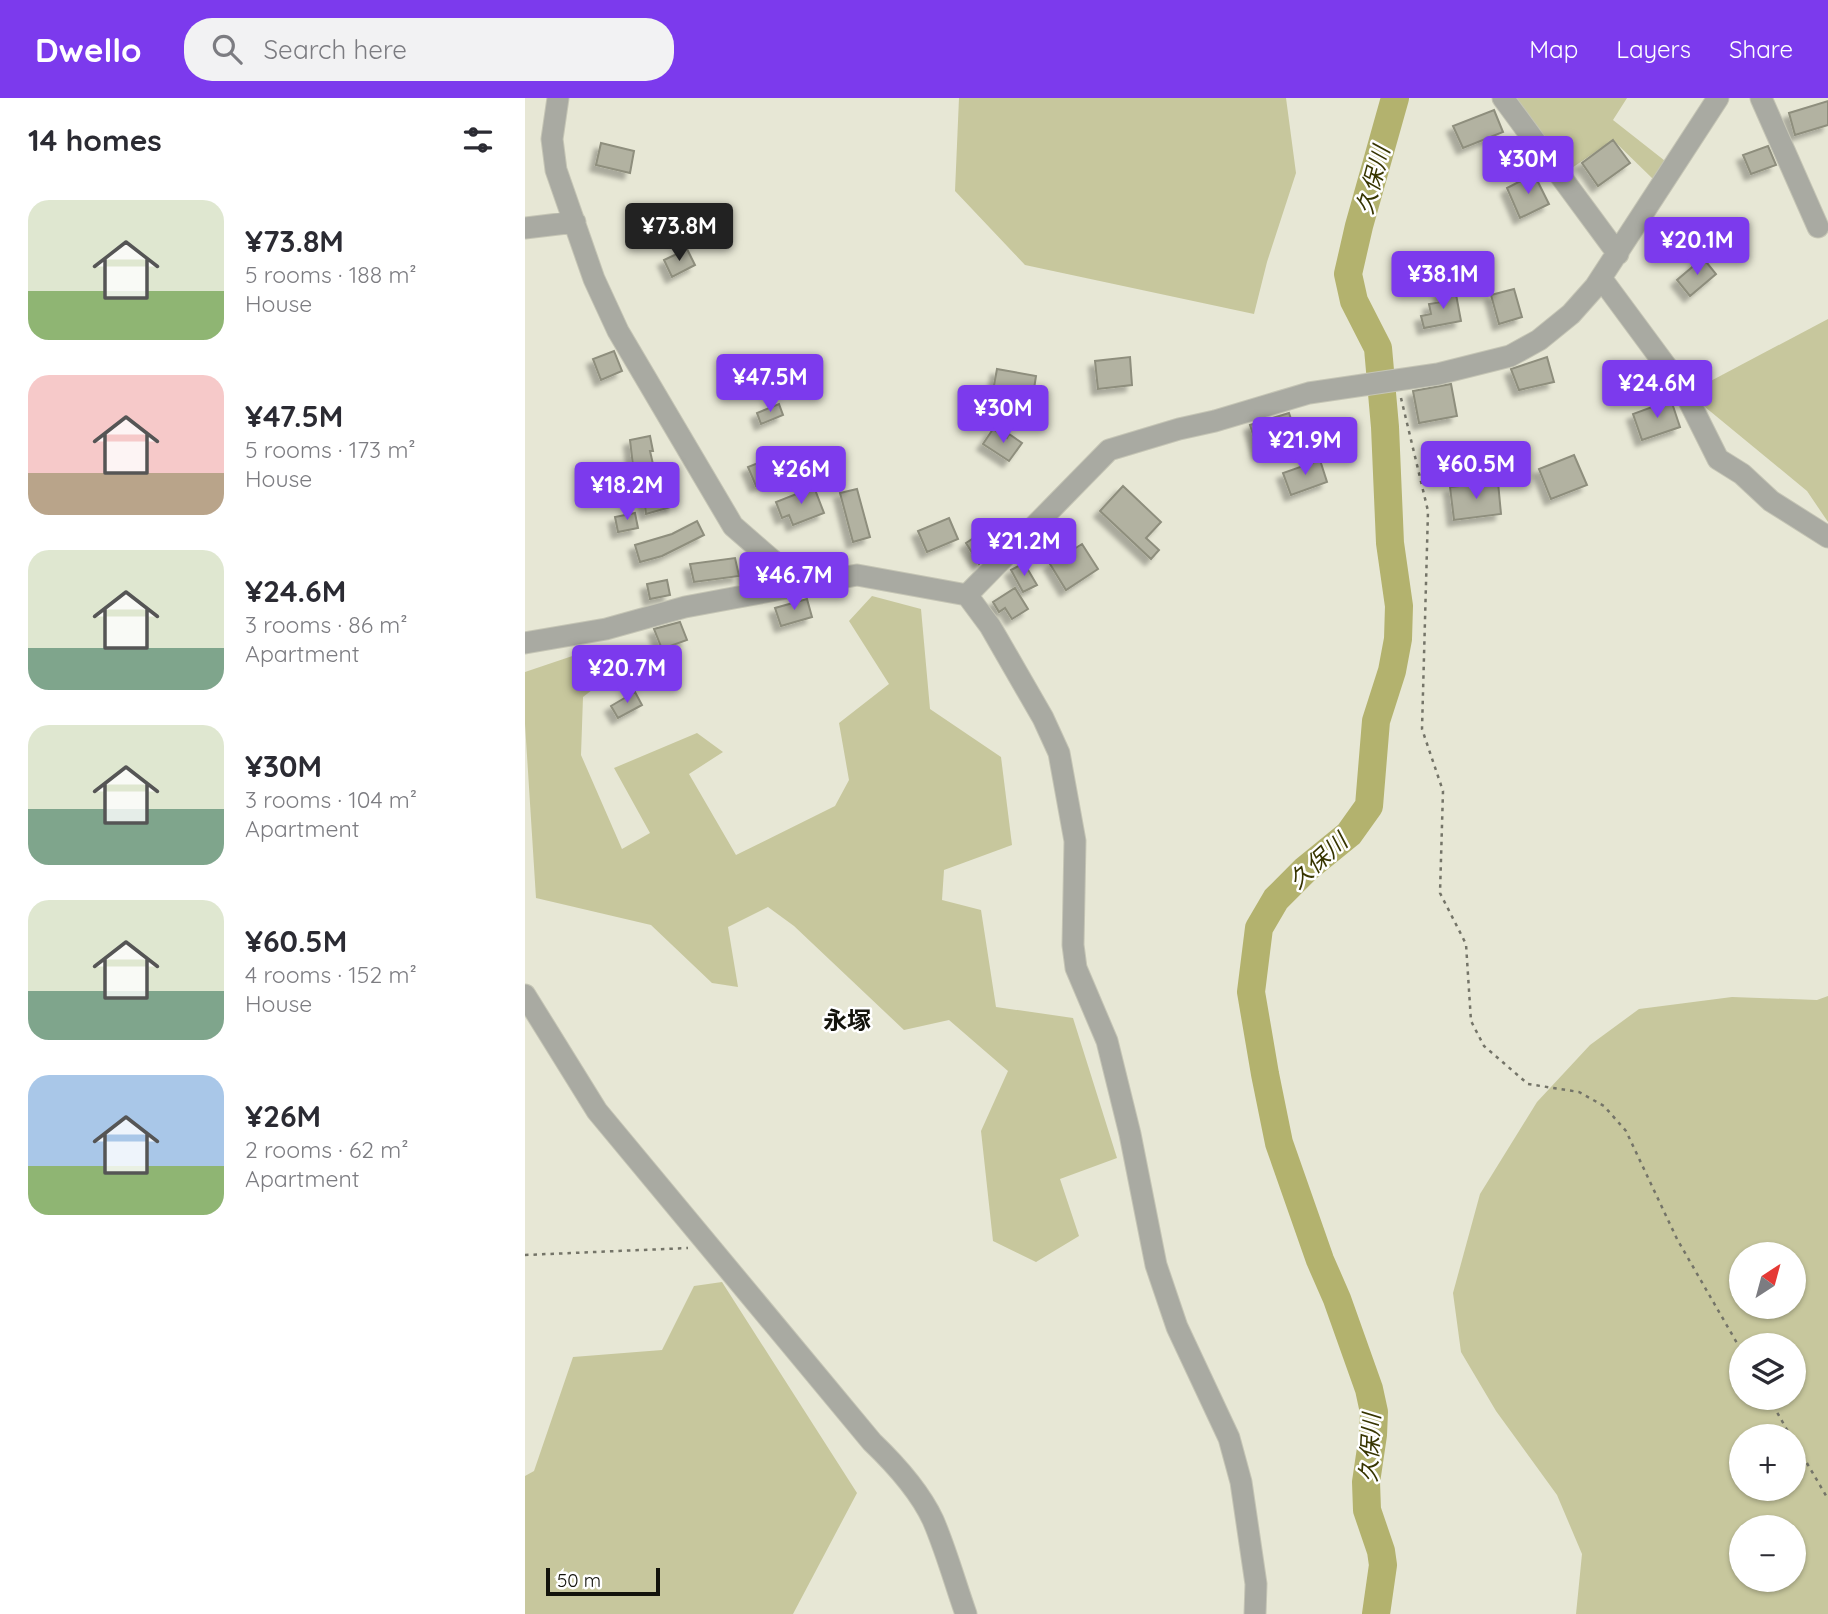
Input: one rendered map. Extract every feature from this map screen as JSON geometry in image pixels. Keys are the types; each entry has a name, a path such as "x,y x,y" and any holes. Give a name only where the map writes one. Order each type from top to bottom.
{"street":[{"path":"558,98 552,139 556,170 594,279 618,331 733,526 802,586"},
{"path":"1503,98 1618,254"},
{"path":"967,595 1109,450 1309,393 1438,374 1510,356 1539,340 1571,314 1601,278 1718,98"},
{"path":"1761,98 1818,227"},
{"path":"525,228 575,222"},
{"path":"1601,278 1683,389 1718,459 1742,474 1771,501 1828,537"},
{"path":"525,643 606,629 685,607 857,575 967,595 990,626 1037,706 1059,753 1075,841 1073,945 1076,968 1107,1041 1130,1134 1156,1265 1164,1290 1177,1327 1232,1449 1241,1482 1256,1584 1255,1614"},
{"path":"525,995 597,1111 872,1441 898,1467 932,1519 966,1614"}],"path":[{"path":"1397,381 1427,511 1423,729 1443,791 1440,893 1466,944 1471,1021 1484,1045 1528,1084 1579,1092 1604,1106 1626,1131 1677,1239 1731,1333"},
{"path":"525,1255 709,1247"},
{"path":"1806,1461 1828,1499"}],"green space":[{"path":"959,98 1286,98 1296,173 1267,262 1254,314 1025,265 955,191"},
{"path":"1505,98 1627,98 1613,120 1674,168 1653,179 1613,140 1560,176"},
{"path":"1828,319 1828,522 1807,491 1688,393"},
{"path":"872,596 921,609 930,709 1001,757 1012,845 944,870 942,900 981,910 996,1007 1073,1018 1117,1158 1060,1179 1079,1236 1036,1262 993,1241 981,1131 1008,1071 949,1020 904,1030 794,926 768,907 728,927 738,987 712,983 651,925 536,898 525,724 525,672 602,646 623,666 583,697 581,755 622,849 650,833 614,768 697,733 723,752 689,774 736,855 835,806 849,780 839,723 889,684 849,621"},
{"path":"1828,996 1828,1614 1576,1614 1582,1554 1557,1495 1496,1411 1461,1352 1453,1293 1480,1194 1537,1102 1590,1045 1639,1009 1732,997 1817,1000"},
{"path":"722,1282 857,1493 793,1614 525,1614 525,1476 534,1471 573,1357 662,1350 694,1286"}],"building":[{"path":"1828,101 1828,125 1795,135 1789,113"},
{"path":"1494,110 1503,132 1463,148 1453,126"},
{"path":"1613,140 1630,163 1598,186 1582,163"},
{"path":"601,143 634,151 630,173 596,165"},
{"path":"1768,146 1776,165 1751,174 1743,155"},
{"path":"1534,174 1549,204 1520,218 1507,188"},
{"path":"687,249 695,265 672,277 664,260"},
{"path":"1703,258 1716,274 1690,296 1677,280"},
{"path":"1455,289 1461,321 1424,328 1421,316 1431,314 1429,304 1442,302 1440,292"},
{"path":"1514,289 1522,317 1499,324 1491,295"},
{"path":"614,351 622,371 601,380 593,359"},
{"path":"1130,357 1132,385 1098,389 1095,361"},
{"path":"1547,357 1554,382 1519,390 1511,369"},
{"path":"997,369 1036,376 1032,402 992,396"},
{"path":"1451,384 1457,416 1419,423 1413,391"},
{"path":"1671,400 1680,427 1642,440 1633,414"},
{"path":"779,404 783,415 761,424 757,413"},
{"path":"1289,413 1298,440 1259,453 1250,425"},
{"path":"993,429 1007,438 1009,434 1022,443 1009,461 983,444"},
{"path":"650,436 653,451 650,451 655,473 658,473 661,496 671,493 674,506 646,514 641,472 634,474 630,440"},
{"path":"1574,455 1587,485 1551,499 1539,469"},
{"path":"768,459 776,478 756,486 748,467"},
{"path":"1320,460 1327,482 1291,495 1283,473"},
{"path":"1498,482 1501,514 1454,520 1450,487"},
{"path":"1123,486 1161,522 1146,538 1159,550 1151,559 1100,511"},
{"path":"814,487 824,513 793,525 789,515 782,518 776,502"},
{"path":"857,489 870,537 853,542 840,493"},
{"path":"635,513 638,528 618,532 615,517"},
{"path":"949,518 958,539 927,552 918,531"},
{"path":"697,521 704,535 662,556 640,562 635,545 672,534"},
{"path":"983,532 993,549 979,564 966,543"},
{"path":"1082,544 1098,569 1066,590 1050,564"},
{"path":"735,558 739,576 694,582 690,564"},
{"path":"756,563 760,567 762,578 746,581 743,566"},
{"path":"1024,563 1037,585 1023,592 1011,570"},
{"path":"667,580 670,595 650,599 647,584"},
{"path":"1015,588 1028,609 1012,619 1005,608 999,612 993,602"},
{"path":"807,599 812,617 781,626 775,608"},
{"path":"680,622 687,640 662,649 654,629"},
{"path":"635,692 642,705 618,718 611,706"}],"waterway":[{"name":"久保川","path":"1376,1614 1383,1565 1367,1510 1366,1482 1374,1412 1369,1389 1279,1143 1251,992 1259,928 1276,899 1306,869 1349,834 1369,806 1376,721 1392,671 1398,639 1399,606 1390,543 1385,427 1378,348 1354,301 1348,274 1395,98"}],"district":[{"name":"永塚","path":"847,1021"}]}
